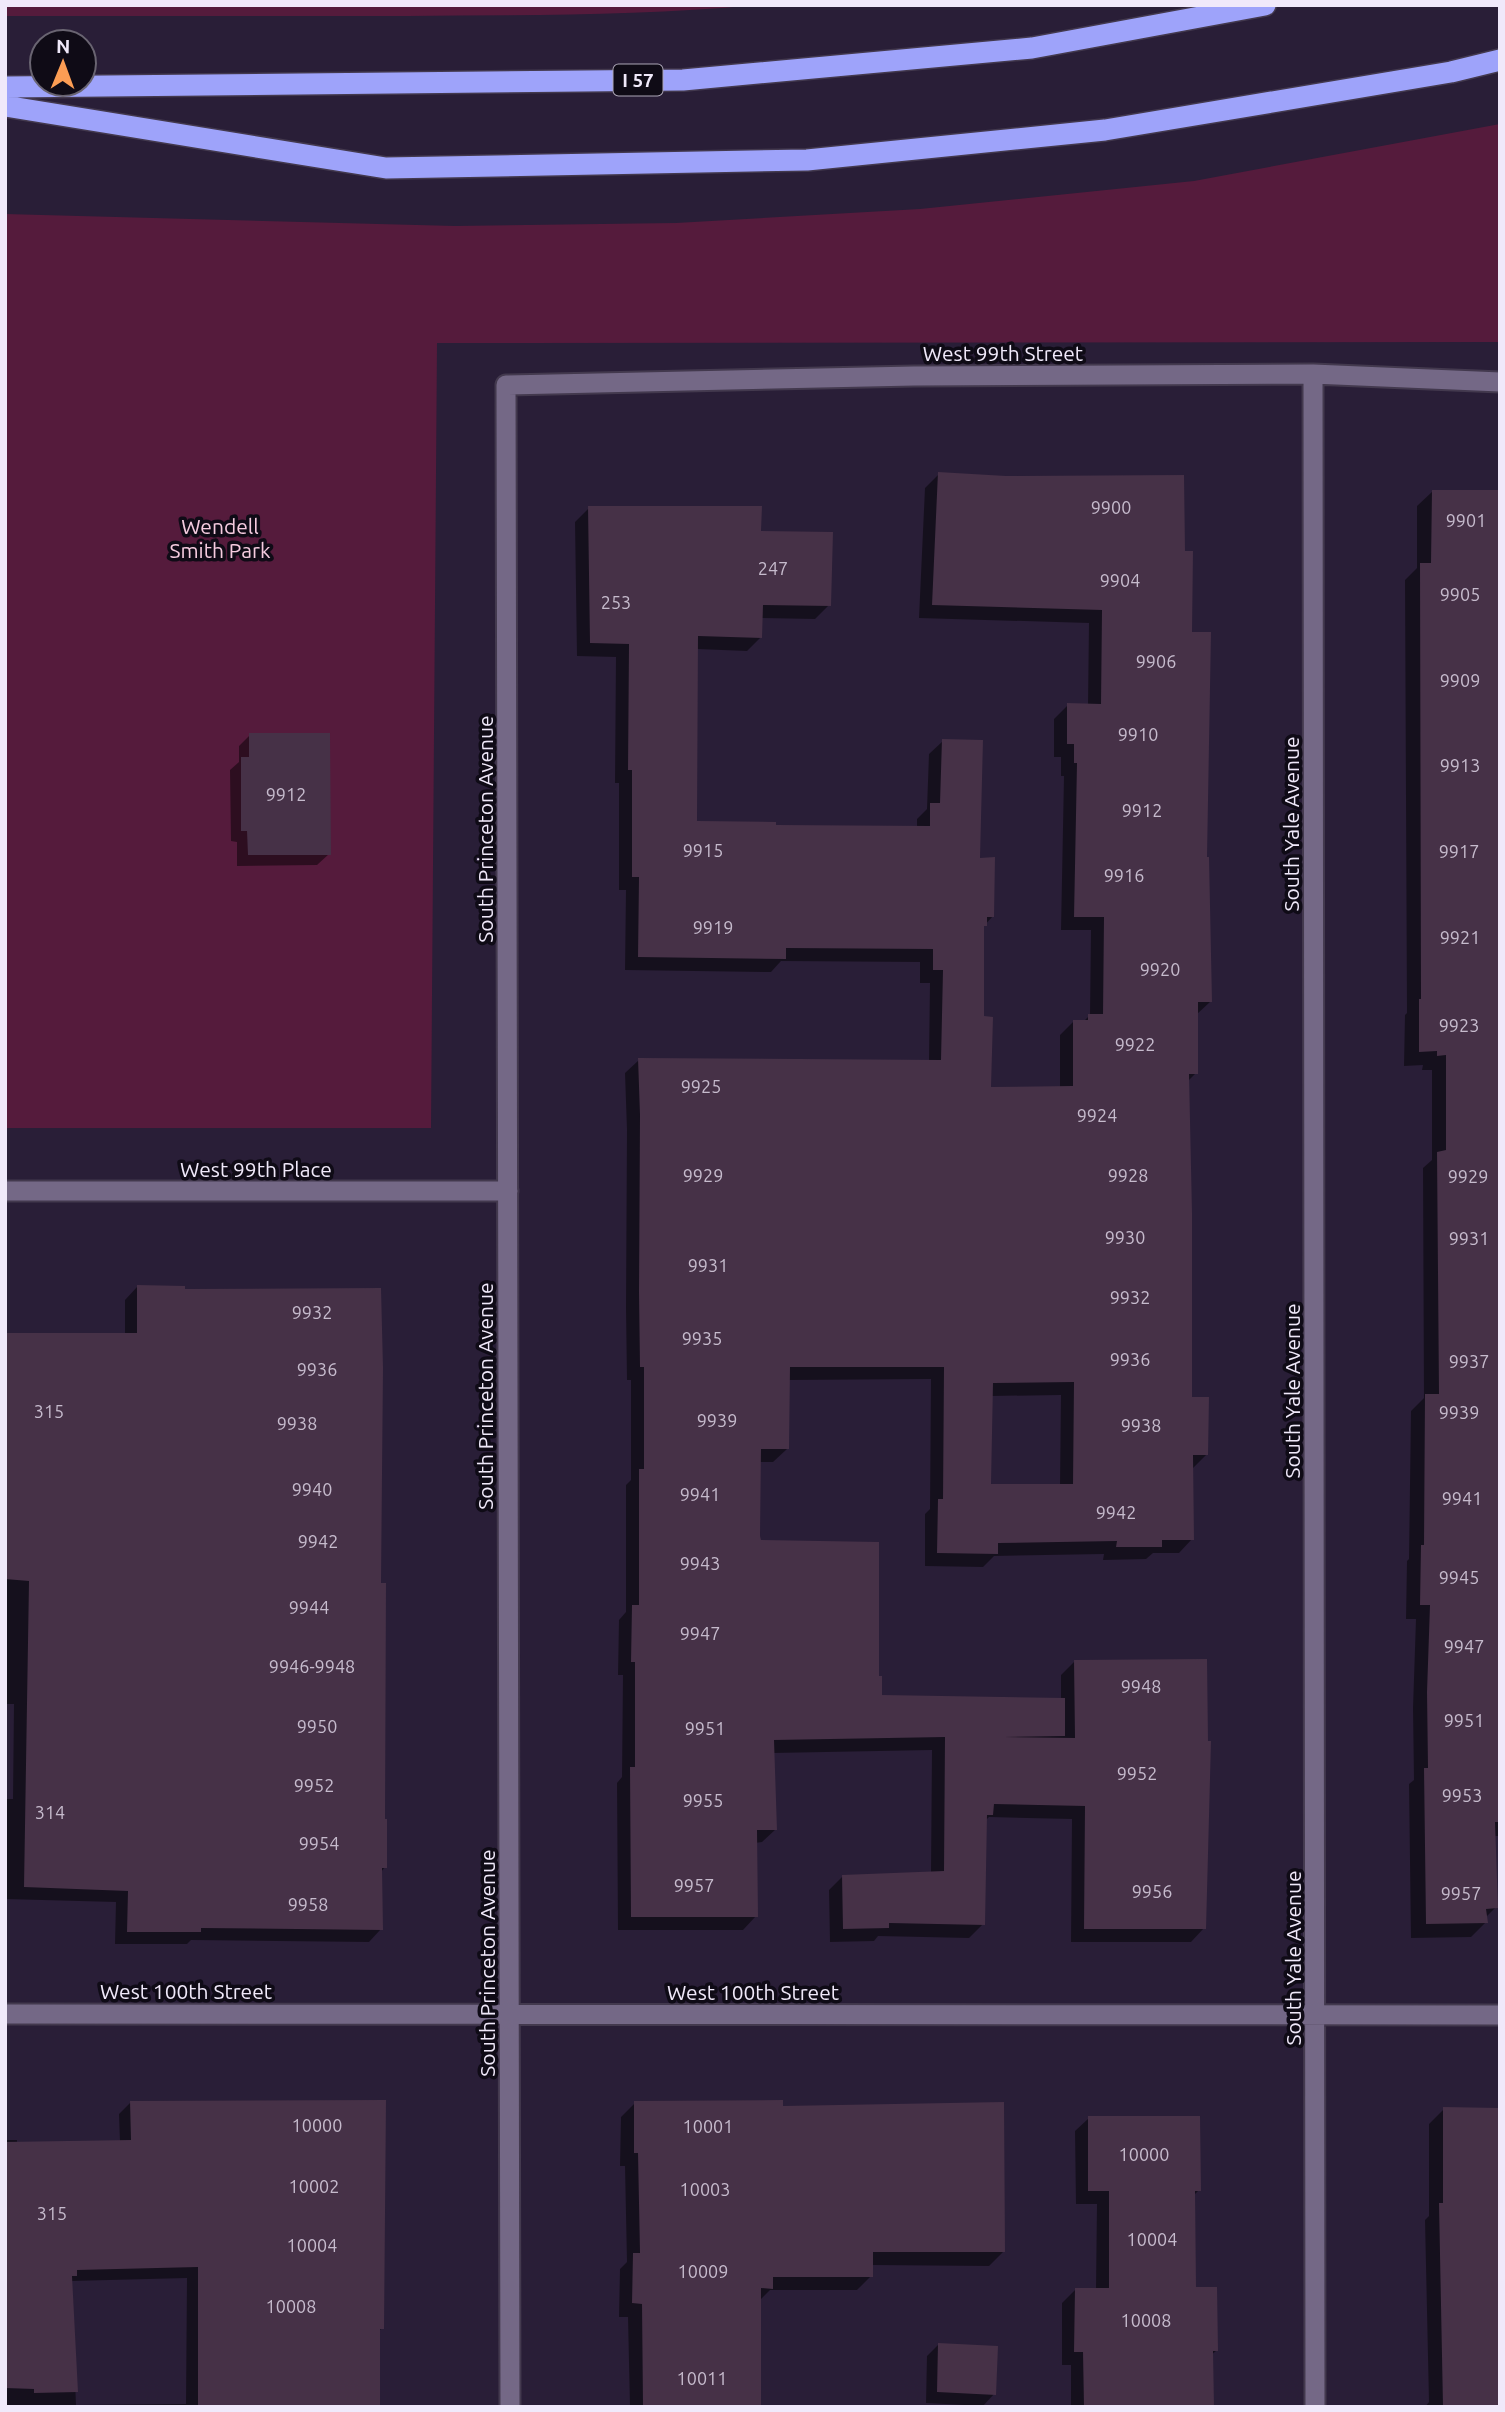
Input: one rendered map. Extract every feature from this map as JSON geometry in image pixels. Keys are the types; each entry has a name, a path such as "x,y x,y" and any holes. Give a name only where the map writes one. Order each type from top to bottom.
{"highway":[{"name":"I 57","path":"5,88 682,80 1032,48 1265,5"},
{"path":"5,106 386,168 807,160 1105,130 1451,72 1500,60"}],"street":[{"name":"West 99th Street","path":"506,386 914,376 1313,374 1500,382"},
{"name":"South Yale Avenue","path":"1313,374 1315,2407"},
{"name":"South Princeton Avenue","path":"506,386 510,2407"},
{"name":"West 99th Place","path":"5,1191 508,1191"},
{"name":"West 100th Street","path":"5,2014 1500,2015"}],"green space":[{"path":"5,5 756,5 538,15 5,16"},
{"name":"Wendell Smith Park","path":"1500,124 1500,342 437,343 431,1128 5,1128 5,214 455,226 676,223 920,209 1194,181"}],"building":[{"path":"938,472 1006,476 1184,475 1185,551 1193,551 1192,632 1211,632 1207,857 1212,1002 1198,1002 1198,1074 1189,1074 1192,1397 1209,1397 1208,1455 1193,1455 1194,1540 1162,1540 1162,1547 1116,1547 1117,1541 998,1543 998,1554 937,1553 938,1499 943,1499 944,1367 790,1367 789,1449 761,1449 760,1536 761,1540 879,1542 879,1676 882,1676 882,1695 1065,1698 1065,1736 1004,1737 1075,1738 1074,1660 1207,1659 1208,1741 1211,1741 1206,1929 1084,1929 1085,1806 994,1804 993,1815 987,1815 985,1925 889,1923 889,1928 843,1929 842,1875 944,1871 945,1737 774,1740 777,1830 757,1830 758,1917 631,1917 630,1767 635,1767 632,1605 639,1605 639,1469 644,1469 644,1367 640,1367 638,1058 941,1060 943,970 933,970 933,949 786,948 786,959 638,957 639,877 632,877 632,770 628,770 629,644 590,643 588,506 762,506 761,531 833,532 831,606 763,605 762,638 698,636 697,821 776,822 776,825 930,826 930,803 940,803 942,739 983,740 980,858 995,857 994,917 987,917 987,926 984,926 984,1016 993,1017 991,1087 1073,1086 1073,1020 1088,1020 1088,1014 1103,1014 1104,917 1074,917 1077,763 1074,763 1074,744 1067,744 1067,703 1101,704 1102,610 932,605","holes":["1074,1382 1073,1484 991,1484 993,1383"]},
{"path":"1432,490 1500,490 1500,1822 1495,1822 1498,1908 1486,1909 1488,1923 1426,1924 1424,1768 1428,1768 1430,1605 1420,1605 1421,1545 1424,1545 1425,1394 1439,1394 1437,1152 1446,1150 1446,1055 1437,1056 1437,1051 1419,1052 1420,563 1431,563"},
{"path":"249,733 330,733 331,855 248,855 247,831 241,831 241,757 249,757"},
{"path":"137,1285 185,1286 185,1289 381,1288 381,1583 386,1583 387,1819 387,1868 382,1868 383,1930 201,1928 201,1932 127,1932 128,1891 24,1887 29,1581 5,1579 5,1333 137,1333"},
{"path":"386,2100 384,2329 380,2329 380,2407 198,2407 198,2267 77,2270 77,2276 72,2276 78,2392 34,2393 34,2389 5,2388 5,2142 131,2140 130,2101"},
{"path":"783,2100 783,2106 1004,2102 1005,2252 873,2252 873,2277 773,2277 773,2289 761,2288 761,2407 643,2407 642,2304 632,2303 633,2253 640,2253 634,2101"},
{"path":"1443,2107 1500,2108 1500,2407 1443,2407 1439,2203 1443,2203"},
{"path":"1088,2116 1200,2116 1201,2191 1195,2191 1196,2287 1217,2287 1218,2351 1213,2351 1214,2407 1084,2407 1083,2352 1074,2352 1075,2288 1109,2288 1109,2191 1088,2191"},
{"path":"938,2343 998,2346 996,2395 937,2392"}]}
